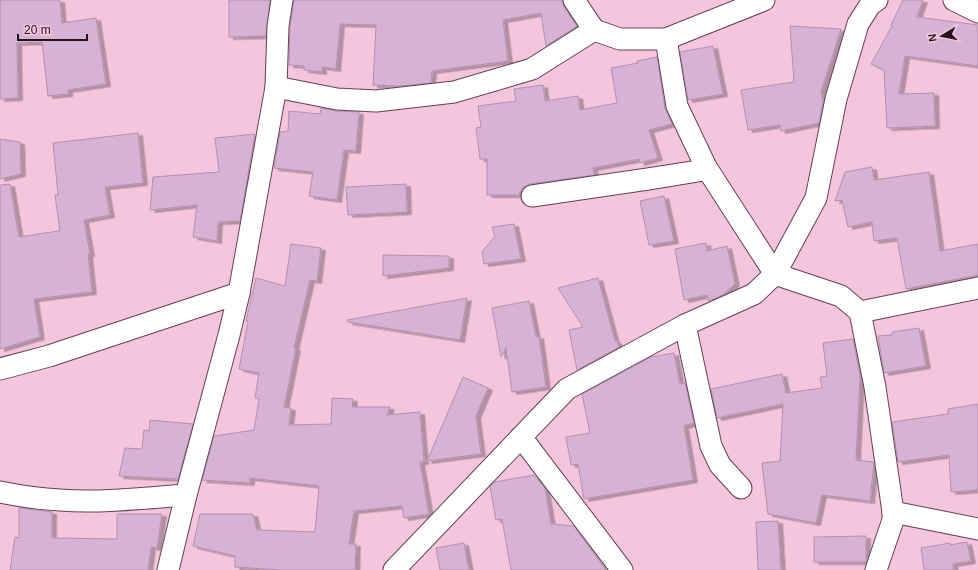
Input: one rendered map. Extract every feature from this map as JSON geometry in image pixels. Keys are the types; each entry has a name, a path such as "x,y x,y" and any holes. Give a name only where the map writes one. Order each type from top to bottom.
{"street":[{"path":"168,570 239,293 276,87 278,26 282,0"},
{"path":"574,0 594,30 620,39 666,39 764,0"},
{"path":"394,570 567,389 685,325 754,294 775,274 816,198 836,99 858,24 870,5 877,0"},
{"path":"954,0 978,12"},
{"path":"276,87 337,100 376,101 454,92 532,69 594,30"},
{"path":"666,39 678,106 706,167 775,274 841,296 860,312 875,386 893,512 893,520 876,570"},
{"path":"532,196 698,171 706,167"},
{"path":"860,312 978,288"},
{"path":"0,369 49,356 239,293"},
{"path":"685,325 711,446 720,465 740,488"},
{"path":"521,437 622,570"},
{"path":"0,492 32,498 61,500 111,500 186,495"},
{"path":"893,512 978,529"}],"building":[{"path":"0,0 60,0 62,23 96,18 106,84 68,90 68,94 48,96 42,42 17,43 18,98 0,99"},
{"path":"229,0 270,0 266,36 229,37"},
{"path":"294,0 562,0 564,7 577,26 546,46 541,13 503,20 508,61 432,71 431,83 400,86 373,85 376,25 340,24 336,69 322,67 322,72 304,70 304,66 289,65 290,27"},
{"path":"903,0 923,0 917,17 978,25 978,66 905,56 899,94 934,93 935,126 887,128 884,70 871,64 892,26 891,25"},
{"path":"790,26 841,29 821,92 823,102 819,123 781,131 780,125 748,130 741,90 794,82"},
{"path":"713,46 723,94 688,100 680,52"},
{"path":"657,57 665,108 672,124 649,130 658,158 640,163 639,159 593,168 594,175 530,184 524,187 519,193 520,195 487,195 487,159 480,159 476,128 481,127 478,106 516,101 514,89 543,85 545,101 578,96 580,110 617,103 611,68 638,63 637,61"},
{"path":"321,108 336,111 359,112 356,151 344,150 337,200 309,196 313,172 274,168 280,132 288,131 289,111 320,114"},
{"path":"138,133 143,183 105,187 110,215 84,220 90,254 88,254 92,292 34,299 40,337 0,349 0,185 10,184 19,237 60,231 55,195 58,195 53,143"},
{"path":"255,134 240,221 218,222 217,241 193,237 197,205 150,210 153,177 219,172 215,138"},
{"path":"0,139 20,142 21,174 0,179"},
{"path":"872,167 874,180 929,172 940,251 978,244 978,275 906,289 897,238 874,241 872,222 848,227 842,200 835,201 845,172"},
{"path":"406,184 407,212 348,215 346,187"},
{"path":"664,196 674,241 649,245 640,201"},
{"path":"514,224 521,259 484,264 482,252 495,236 492,227"},
{"path":"706,243 707,251 727,246 735,284 723,295 709,301 707,295 684,300 675,249"},
{"path":"291,244 321,248 317,281 310,280 294,348 296,348 284,407 291,408 289,425 331,424 332,398 353,399 352,407 390,407 387,415 420,412 424,462 420,462 429,514 404,518 402,506 354,511 349,544 356,544 355,570 281,570 235,567 235,556 193,546 200,514 253,514 257,530 315,532 319,486 250,478 250,483 202,480 214,436 254,430 259,399 255,398 259,373 239,369 248,321 246,321 256,278 285,286"},
{"path":"383,255 449,256 449,268 383,276"},
{"path":"598,278 615,341 617,341 619,347 577,370 569,330 583,327 558,288"},
{"path":"467,298 460,340 348,322 347,320"},
{"path":"529,301 536,337 539,336 546,387 512,392 506,348 501,357 492,308"},
{"path":"919,328 926,366 884,373 878,336 892,335 892,332"},
{"path":"853,339 860,375 856,460 874,462 870,501 822,495 816,523 768,514 762,463 780,461 783,404 717,418 711,389 782,374 786,393 822,388 820,377 827,376 823,343"},
{"path":"674,353 680,384 685,383 694,423 684,426 693,480 584,499 578,464 571,465 566,437 590,433 582,394 651,357"},
{"path":"463,377 488,388 476,416 481,454 427,461"},
{"path":"978,404 978,490 951,492 949,455 898,462 892,422 948,414 948,409"},
{"path":"150,420 193,424 178,479 119,476 125,448 142,449 144,430 149,431"},
{"path":"534,475 545,488 551,524 574,526 606,570 511,570 502,519 496,520 490,486 495,482"},
{"path":"19,508 52,512 52,538 117,539 117,514 162,514 157,548 151,547 148,570 10,570 15,537 19,538"},
{"path":"778,521 781,570 758,570 756,522"},
{"path":"866,536 866,562 814,562 814,537"},
{"path":"967,542 971,561 953,564 954,570 924,570 921,548 950,543 950,545"},
{"path":"464,543 469,570 440,570 436,548"}]}
